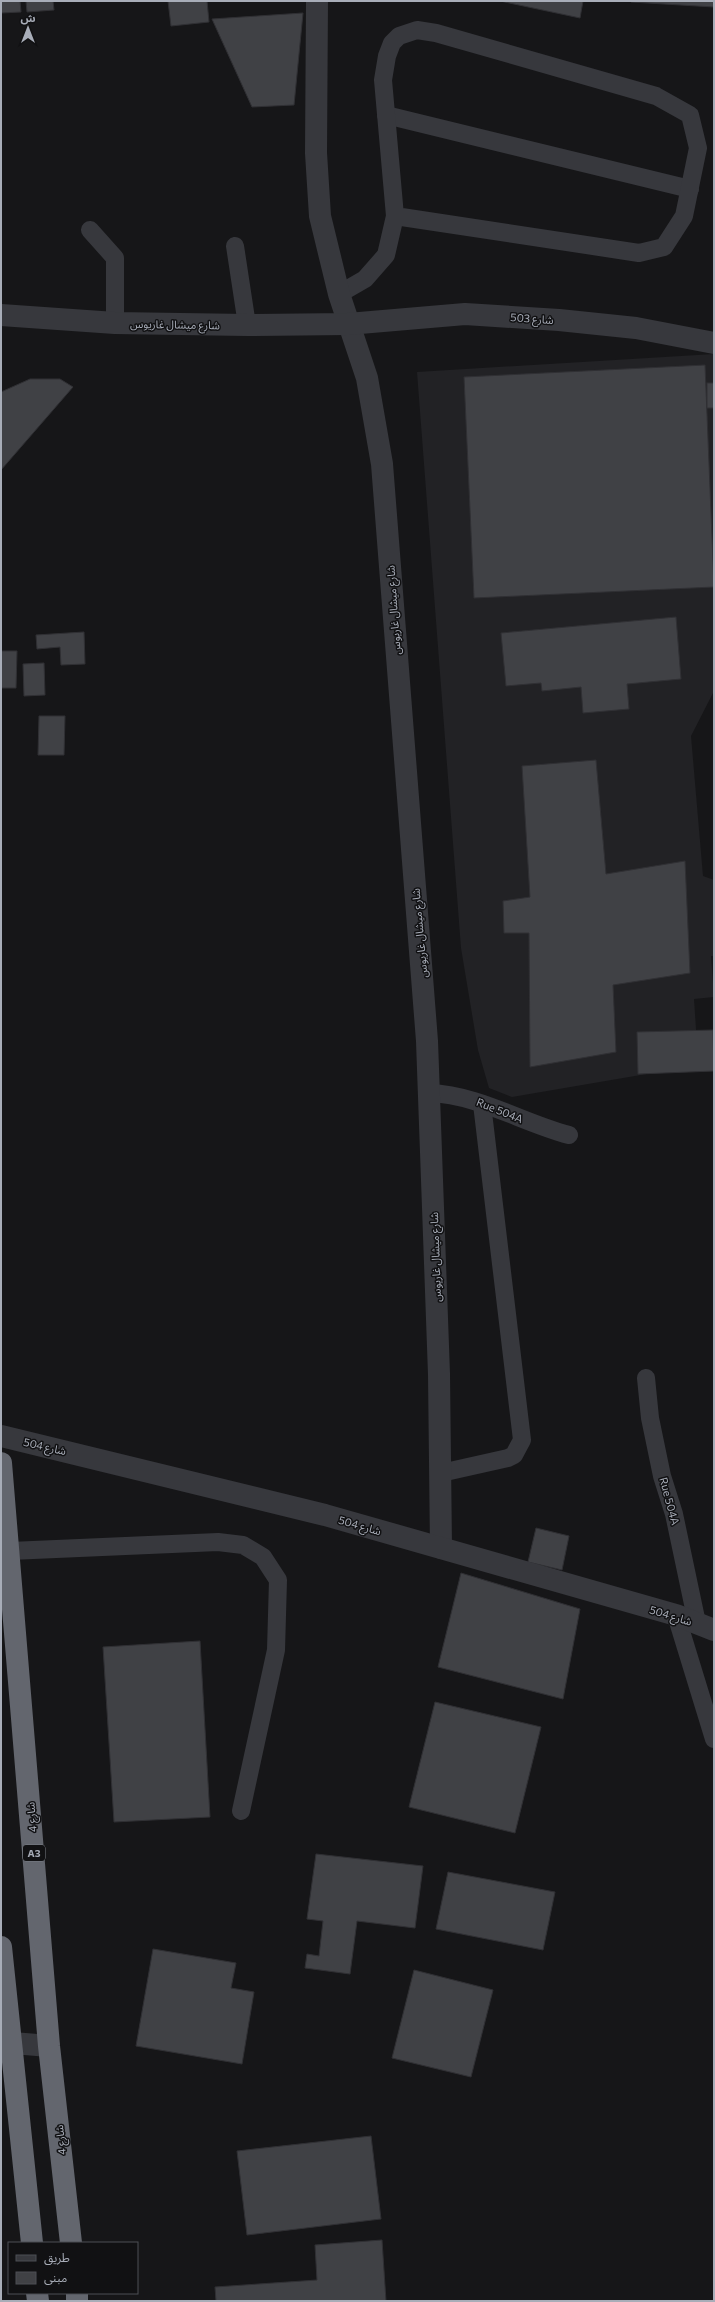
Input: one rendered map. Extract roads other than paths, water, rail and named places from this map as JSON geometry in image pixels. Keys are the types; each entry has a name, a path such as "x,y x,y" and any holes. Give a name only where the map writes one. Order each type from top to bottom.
{"highway":[{"name":"شارع 4","path":"1,1463 10,1551 49,2046 71,2242"},
{"path":"1,1946 6,2043 32,2242"}],"street":[{"name":"شارع ميشال غاريوس","path":"317,1 316,153 318,190 330,261 348,324 367,378 382,464 423,985 441,1473 441,1548"},
{"name":"شارع 503","path":"348,324 465,314 559,320 636,328 714,343"},
{"name":"شارع ميشال غاريوس","path":"1,315 115,323 247,325 348,324"},
{"name":"شارع 504","path":"1,1436 317,1514 676,1615 706,1626"},
{"path":"6,2043 49,2046"}],"lane":[{"path":"339,294 365,278 386,255 395,216 383,80 387,56 392,43 399,36 407,32 417,30 436,33 656,96 690,116 698,148 690,190 684,216 664,247 639,253 395,216"},
{"path":"386,116 690,190"},
{"path":"90,230 116,258 115,323"},
{"path":"235,246 247,325"},
{"name":"Rue 504A","path":"428,1093 456,1095 569,1135"},
{"path":"441,1473 508,1458 514,1455 522,1440 482,1104"},
{"name":"Rue 504A","path":"646,1378 650,1418 662,1476 706,1626"},
{"path":"10,1551 218,1542 243,1545 263,1557 278,1580 276,1650 241,1811"},
{"path":"676,1615 714,1739"}]}
